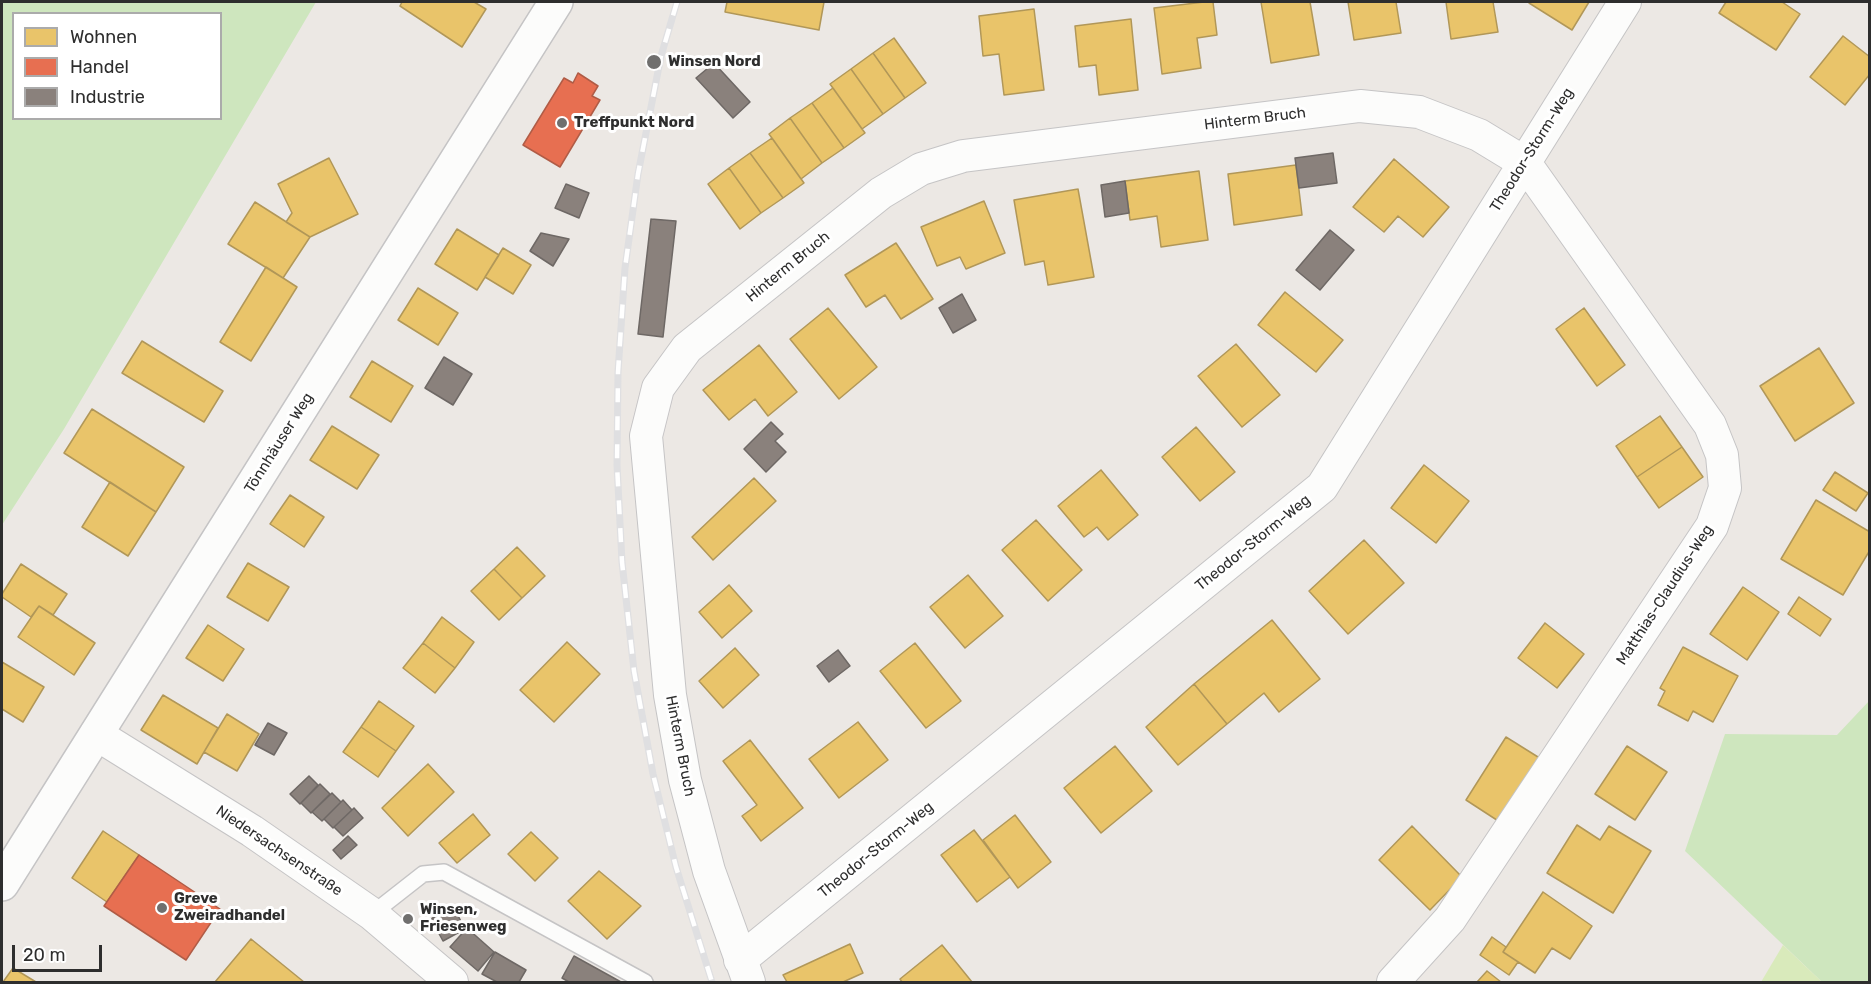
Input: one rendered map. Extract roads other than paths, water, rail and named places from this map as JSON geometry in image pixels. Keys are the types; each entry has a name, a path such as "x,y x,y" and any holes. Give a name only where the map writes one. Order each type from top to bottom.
{"main road":[{"name":"Tönnhäuser Weg","path":"2,884 556,2"}],"street":[{"name":"Theodor-Storm-Weg","path":"745,971 1322,487 1625,2"},
{"name":"Hinterm Bruch","path":"745,971 709,871 685,780 670,695 646,436 658,388 687,348 881,193 921,169 963,156 1360,106 1419,112 1479,135 1525,163"},
{"name":"Matthias-Claudius-Weg","path":"1393,982 1450,919 1712,526 1725,488 1722,455 1710,425 1525,163"},
{"name":"Niedersachsenstraße","path":"96,734 252,831 372,914 452,982"}],"lane":[{"path":"372,914 423,874 444,872 645,982"}],"railway":[{"path":"677,2 661,56 638,174 625,268 618,372 617,465 622,562 634,671 653,774 676,867 712,982"}],"place":[{"name":"Winsen Nord","path":"654,62"},
{"name":"Treffpunkt Nord","path":"562,123"},
{"name":"Greve Zweiradhandel","path":"162,908"},
{"name":"Winsen, Friesenweg","path":"408,919"}]}
